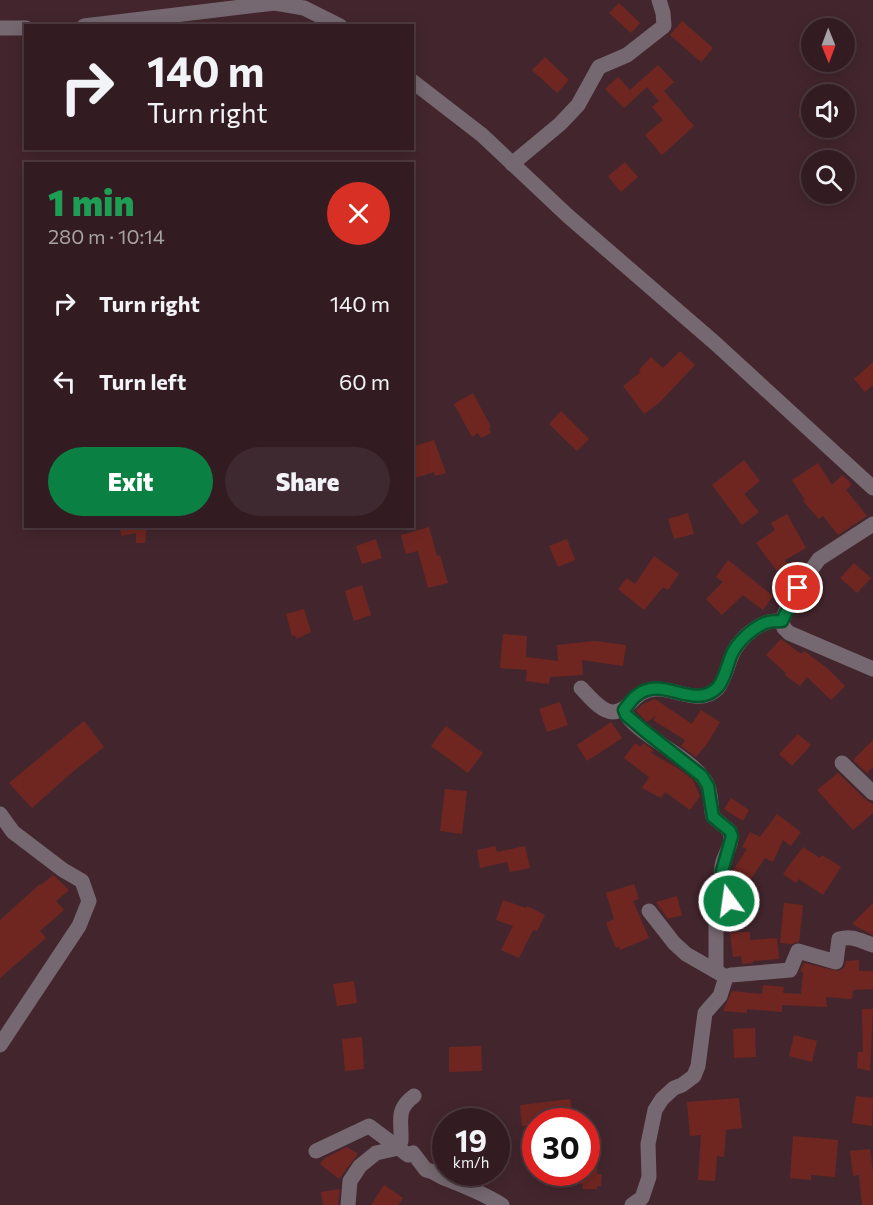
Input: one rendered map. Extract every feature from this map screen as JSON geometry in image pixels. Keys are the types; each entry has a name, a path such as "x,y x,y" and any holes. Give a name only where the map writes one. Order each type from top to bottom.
{"street":[{"path":"512,164 560,124 578,105 599,67 627,55 664,26 659,0"},
{"path":"101,24 275,3 304,8 336,24"},
{"path":"0,28 24,28"},
{"path":"414,83 482,135 568,216 716,343 873,488"},
{"path":"873,524 819,559 791,598 782,621 789,633 873,669"},
{"path":"581,688 607,711 624,710 637,695 650,689 666,688 702,697 716,689 725,674 733,652 741,641 753,630 767,622 782,621"},
{"path":"624,710 626,715 646,732 702,776 708,786 713,817 730,831 731,842 722,864 722,871 731,896 716,916 721,974 720,996 705,1013 698,1066 694,1076 674,1088 655,1110 648,1144 649,1178 642,1198 632,1205"},
{"path":"842,763 873,793"},
{"path":"0,814 13,832 63,870 82,881 89,901 79,926 0,1045"},
{"path":"649,911 674,943 686,954 721,974 790,970 798,951 836,962 839,939 858,938 873,945"},
{"path":"348,1205 350,1181 360,1166 376,1153 388,1152 398,1147 401,1141 400,1114 404,1103 414,1096"},
{"path":"315,1151 369,1126 408,1155 413,1153 426,1170 434,1171 440,1176 471,1188 502,1205"}],"building":[{"path":"619,3 640,23 631,33 609,13"},
{"path":"682,21 713,48 701,62 670,35"},
{"path":"545,57 569,80 557,93 532,70"},
{"path":"658,65 674,82 664,91 694,126 662,155 645,135 663,120 652,107 659,101 647,87 624,108 605,89 618,77 630,90"},
{"path":"625,162 638,177 621,192 608,176"},
{"path":"680,351 695,365 659,403 644,414 623,386 641,372 639,370 651,357 663,368"},
{"path":"873,362 873,385 865,392 854,379"},
{"path":"473,393 491,427 489,428 491,433 481,438 478,433 472,437 454,404"},
{"path":"561,411 589,439 577,451 549,424"},
{"path":"434,440 446,473 435,476 434,472 414,478 414,446"},
{"path":"744,460 760,481 744,494 759,512 742,525 712,485"},
{"path":"818,463 832,485 842,475 852,484 846,490 867,516 838,535 823,516 819,519 803,501 805,500 792,480"},
{"path":"688,513 694,534 674,539 668,519"},
{"path":"787,514 806,548 785,560 788,564 777,571 756,543 775,530 771,523"},
{"path":"429,527 448,583 428,588 418,551 406,554 401,535"},
{"path":"120,528 147,528 145,543 136,543 136,533 121,536"},
{"path":"376,539 382,558 362,564 356,546"},
{"path":"567,539 575,560 558,567 549,546"},
{"path":"654,556 679,574 668,590 663,587 644,610 618,589 627,578 635,584"},
{"path":"728,560 773,596 763,610 743,595 722,615 706,599 723,582 716,577"},
{"path":"854,563 871,578 857,593 840,578"},
{"path":"362,585 371,615 354,621 345,591"},
{"path":"304,609 311,632 296,639 295,635 292,636 286,614"},
{"path":"503,634 527,636 526,657 558,661 557,645 595,641 626,645 623,666 582,660 583,675 550,677 549,684 526,681 527,670 500,668"},
{"path":"781,639 801,654 804,651 827,668 845,686 831,700 807,677 800,686 785,675 786,673 766,655"},
{"path":"655,699 692,724 701,710 720,722 696,757 681,746 685,740 653,720 657,715 647,722 636,711 643,704"},
{"path":"560,702 568,725 547,732 539,709"},
{"path":"84,721 104,747 32,808 9,783"},
{"path":"611,722 622,738 587,761 577,745"},
{"path":"446,726 483,753 468,773 431,746"},
{"path":"798,734 811,745 792,766 779,754"},
{"path":"873,740 873,767 867,773 853,760"},
{"path":"635,743 641,747 643,743 653,750 651,753 693,780 700,796 690,810 665,792 661,798 642,788 649,777 624,758"},
{"path":"838,773 873,804 873,813 853,830 817,790"},
{"path":"445,789 467,791 462,834 440,831"},
{"path":"731,798 749,810 743,821 724,809"},
{"path":"777,814 801,832 791,846 783,840 773,862 765,858 745,888 738,883 732,872 747,849 742,847 750,832 760,837"},
{"path":"495,846 497,852 525,846 530,868 510,872 507,862 480,868 477,850"},
{"path":"803,847 820,858 822,855 841,867 823,895 799,879 796,883 783,874"},
{"path":"53,875 69,890 56,901 64,910 40,931 46,938 0,978 0,920"},
{"path":"634,884 639,899 633,901 649,938 620,950 619,946 616,948 606,923 614,919 606,893"},
{"path":"677,896 682,915 668,919 656,902"},
{"path":"503,900 526,908 527,906 545,915 537,931 533,930 519,958 501,950 513,926 496,920"},
{"path":"784,903 803,905 799,942 780,943"},
{"path":"873,903 873,935 852,924"},
{"path":"750,932 750,940 777,938 779,959 742,964 741,956 733,957 730,933"},
{"path":"859,960 859,971 873,971 873,989 853,990 852,999 826,997 827,1007 782,1005 782,1012 747,1009 747,1013 723,1011 732,991 762,994 763,985 784,987 783,993 801,994 803,972 800,971 804,963 838,971 844,968 846,961"},
{"path":"354,981 357,1003 337,1006 333,984"},
{"path":"862,1009 873,1009 870,1071 857,1068 858,1052 863,1052"},
{"path":"755,1028 756,1057 734,1058 733,1029"},
{"path":"794,1035 817,1041 812,1062 789,1056"},
{"path":"362,1037 364,1069 345,1071 342,1039"},
{"path":"481,1046 482,1071 449,1072 449,1047"},
{"path":"856,1096 873,1098 872,1126 852,1123"},
{"path":"739,1098 742,1128 726,1130 724,1157 717,1156 715,1181 698,1180 701,1135 690,1136 687,1102"},
{"path":"570,1099 572,1108 522,1108 522,1126 520,1105"},
{"path":"793,1136 838,1140 835,1177 811,1175 811,1180 790,1178"},
{"path":"347,1147 358,1154 339,1179 320,1164 325,1158"},
{"path":"870,1149 873,1205 862,1205 859,1175 853,1176 850,1151"},
{"path":"384,1185 403,1198 398,1205 371,1205"},
{"path":"583,1186 597,1186 597,1189 582,1189"},
{"path":"340,1189 338,1205 323,1205 321,1192"}],"route":[{"path":"729,901 731,896 723,876 722,864 732,836 730,831 713,817 708,786 702,776 646,732 626,715 624,710 637,695 650,689 666,688 702,697 716,689 725,674 733,652 741,641 753,630 767,622 782,621 791,598 798,588"}]}
